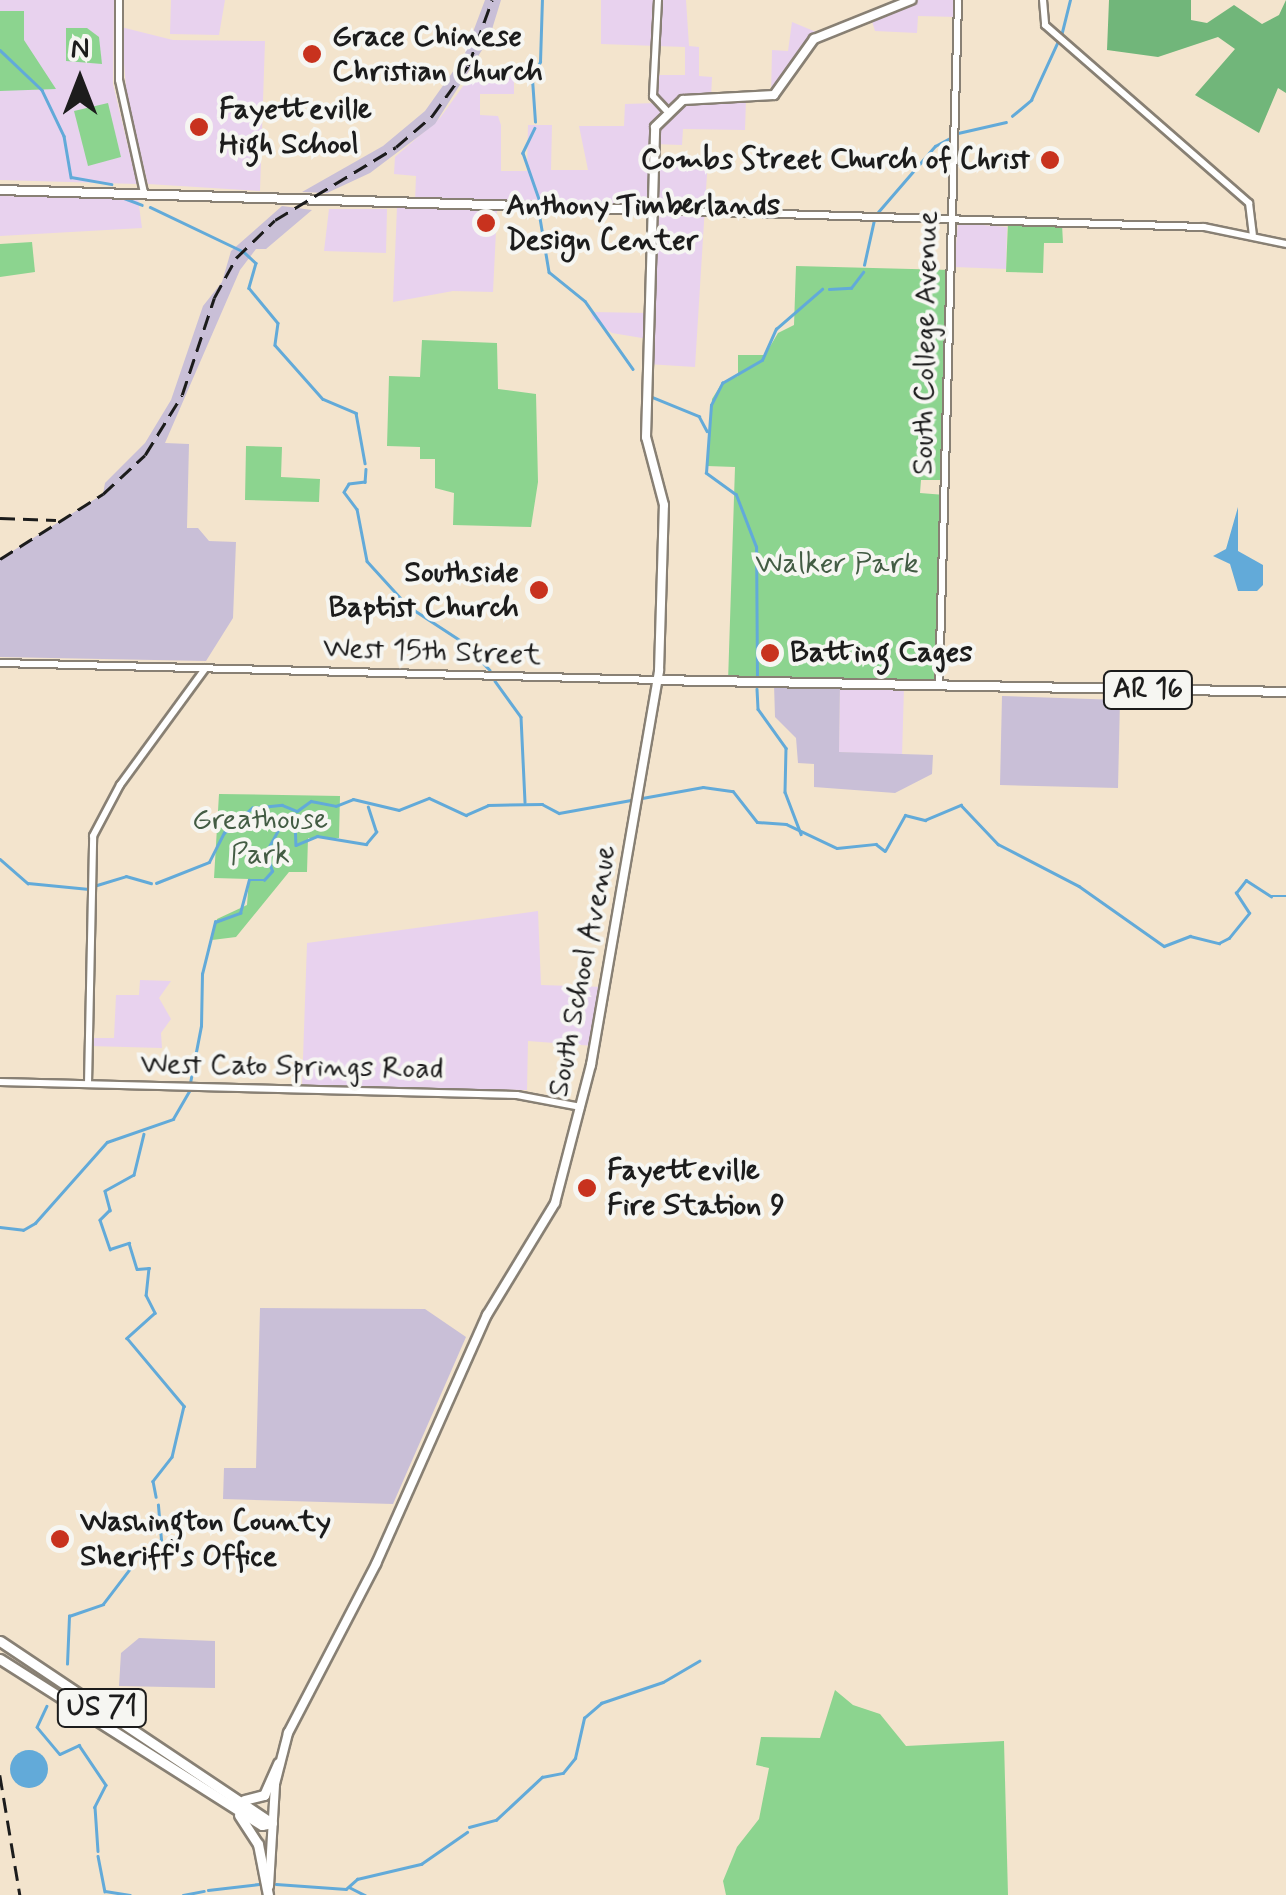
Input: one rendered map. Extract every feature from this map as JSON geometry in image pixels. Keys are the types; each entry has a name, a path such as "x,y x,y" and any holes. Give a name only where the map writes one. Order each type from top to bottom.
{"highway":[{"name":"US 71","path":"0,1641 272,1822"},
{"name":"US 71","path":"0,1659 222,1800"},
{"path":"204,1776 253,1801 264,1795 278,1764"},
{"path":"222,1800 262,1826 272,1822"},
{"path":"222,1800 256,1839 268,1895"}],"main road":[{"path":"666,110 696,98 774,94 814,39 911,0"},
{"name":"South School Avenue","path":"268,1895 278,1764 487,1315 555,1203 581,1107 658,680 664,505 646,438 653,134 666,110"},
{"path":"0,190 650,210"},
{"name":"West 15th Street","path":"658,680 940,688"},
{"name":"AR 16","path":"940,688 1286,692"}],"street":[{"path":"118,0 119,80 144,193"},
{"name":"South School Avenue","path":"658,0 654,96 666,110"},
{"name":"South College Avenue","path":"940,688 958,0"},
{"path":"1043,0 1043,20 1249,202 1252,234"},
{"path":"650,210 952,219 1252,234 1286,244"},
{"name":"West 15th Street","path":"0,663 658,680"},
{"path":"88,1084 91,847 104,809 205,668"},
{"name":"West Cato Springs Road","path":"0,1082 527,1096 581,1107"}],"shaded area":[{"path":"0,0 114,0 113,84 137,184 0,180"},
{"path":"171,0 225,0 219,35 170,34"},
{"path":"485,0 501,0 489,39 435,124 370,173 327,193 302,192 383,146 425,111 464,56"},
{"path":"601,0 686,0 689,46 699,47 699,76 712,77 711,98 746,100 745,130 683,129 682,145 653,144 652,157 708,158 695,367 647,364 648,339 612,333 593,319 591,312 648,313 650,210 415,201 416,176 394,174 395,157 440,118 474,71 514,75 514,94 480,94 480,115 498,116 501,125 501,171 527,171 528,125 552,125 551,170 588,170 579,126 624,126 625,104 657,103 654,75 685,75 685,47 601,44"},
{"path":"911,0 958,0 957,17 918,16 917,33 875,31 870,15"},
{"path":"792,22 821,34 771,96 772,50 788,51"},
{"name":"Fayetteville High School","path":"121,27 173,40 265,41 260,191 148,184 127,99"},
{"path":"0,196 138,198 142,228 0,236"},
{"path":"282,206 312,210 266,249 256,249 240,270 165,443 189,444 187,528 198,528 209,541 236,542 233,618 206,661 0,657 0,559 103,494 105,483 145,443 171,400 203,306 222,282 231,251"},
{"path":"397,207 497,211 493,292 453,291 393,302"},
{"path":"329,209 387,209 386,253 324,251"},
{"path":"958,223 1007,227 1006,269 954,267"},
{"path":"774,684 840,685 839,752 933,755 932,774 895,793 814,787 814,764 798,763 796,738 775,717"},
{"path":"840,685 904,687 902,756 839,752"},
{"path":"1002,696 1120,700 1118,788 1000,785"},
{"path":"538,911 541,985 605,987 594,1046 528,1041 527,1090 302,1087 307,943"},
{"path":"140,980 171,981 159,998 171,1019 161,1033 162,1048 89,1046 90,1038 114,1038 116,995 139,995"},
{"path":"260,1308 425,1309 466,1337 393,1504 223,1499 224,1468 256,1468"},
{"path":"139,1638 215,1641 215,1688 119,1686 121,1653"}],"green space":[{"path":"1109,0 1191,0 1191,20 1207,23 1234,5 1262,24 1279,15 1286,0 1286,93 1278,88 1259,133 1195,95 1235,49 1218,37 1158,57 1107,50"},
{"path":"0,11 24,11 24,40 56,89 0,91"},
{"path":"66,28 87,28 99,37 102,64 66,61"},
{"path":"108,103 121,157 88,166 74,111"},
{"path":"1008,222 1062,224 1063,243 1044,243 1043,273 1006,272"},
{"path":"32,242 35,272 0,277 0,244"},
{"name":"Walker Park","path":"796,266 950,270 945,480 921,480 920,493 945,495 939,688 728,682 735,467 707,466 712,399 722,383 738,376 738,355 765,355 778,333 794,325"},
{"path":"422,340 497,343 498,389 536,394 538,482 531,527 453,525 454,493 435,488 435,459 420,459 420,447 387,446 389,376 420,377"},
{"path":"246,446 282,447 281,477 320,479 319,502 245,500"},
{"name":"Greathouse Park","path":"219,794 340,796 339,838 308,838 307,872 289,872 236,937 212,940 217,919 247,905 249,879 214,878"},
{"path":"835,1690 853,1705 880,1714 906,1746 1004,1741 1008,1895 726,1895 723,1881 737,1847 759,1819 769,1768 756,1765 761,1737 820,1738"}],"water":[{"path":"1238,507 1238,551 1263,565 1263,585 1257,591 1238,591 1230,564 1213,556 1226,549"},
{"path":"29,1750 43,1755 48,1769 43,1783 29,1788 15,1783 10,1769 15,1755"}],"waterway":[{"path":"535,122 532,79 540,62 542,0"},
{"path":"1061,36 1070,0"},
{"path":"1012,116 1031,100 1058,41"},
{"path":"0,50 42,90 64,136 71,177 111,184"},
{"path":"958,133 1006,122"},
{"path":"535,128 523,153 539,199"},
{"path":"878,212 935,146 950,138"},
{"path":"124,198 142,205"},
{"path":"150,207 240,250"},
{"path":"539,212 549,272 585,301 633,369"},
{"path":"864,265 874,220"},
{"path":"244,252 256,263 249,288 278,323 275,345 323,399 356,413 365,463"},
{"path":"829,289 851,288 863,272"},
{"path":"757,678 756,547 736,495 706,473 711,405 722,383 762,360 776,329 822,289"},
{"path":"652,397 699,416 707,431"},
{"path":"366,469 365,482 349,484 344,492 357,509 367,561 408,606 460,640 490,670"},
{"path":"495,681 521,717 525,802"},
{"path":"757,689 758,709 786,748 785,792 801,834"},
{"path":"156,883 209,862 224,833 252,808 282,805 297,811 311,801 336,806 353,799 399,810 429,798 466,815 488,805 542,804 559,813 703,787 733,791 757,822 786,824 837,848 876,844 885,851 905,815 925,820 961,805 998,844 1079,886 1164,946 1190,936 1219,943 1229,938 1249,913 1236,893 1246,880 1271,896 1286,896"},
{"path":"190,1083 201,1026 202,974 215,922 240,913 249,880 264,880 272,871 266,852 282,823 295,819 296,845 317,836 366,844 376,832 368,807"},
{"path":"0,859 28,883 89,889"},
{"path":"97,885 126,876 151,883"},
{"path":"0,1227 23,1230 35,1223 107,1142 173,1119 189,1091"},
{"path":"144,1134 134,1175 105,1191 110,1210 100,1220 110,1249 129,1243 137,1269 149,1268 146,1295 155,1313 127,1338 184,1406 172,1457 153,1481 156,1497"},
{"path":"140,1560 161,1540 158,1505"},
{"path":"67,1664 69,1616 103,1604 135,1562"},
{"path":"469,1827 496,1820 542,1777 563,1773 575,1758 584,1718 601,1703 663,1682 699,1661"},
{"path":"47,1706 37,1727 60,1754 79,1745 106,1785 95,1807 98,1851"},
{"path":"276,1884 346,1889 357,1879 421,1864 467,1832"},
{"path":"98,1856 105,1891 130,1895"},
{"path":"208,1890 259,1884"},
{"path":"349,1887 365,1895"},
{"path":"183,1895 204,1891"}],"railway":[{"path":"0,559 103,494 145,455 182,395 214,298 236,258 275,220 396,147 432,116 468,66 492,0"},
{"path":"0,518 56,520"},
{"path":"0,1775 20,1895"}],"place":[{"name":"Grace Chinese Christian Church","path":"312,54"},
{"name":"Fayetteville High School","path":"199,127"},
{"name":"Combs Street Church of Christ","path":"1050,160"},
{"name":"Anthony Timberlands Design Center","path":"486,223"},
{"name":"Southside Baptist Church","path":"539,590"},
{"name":"Batting Cages","path":"770,653"},
{"name":"Fayetteville Fire Station 9","path":"587,1188"},
{"name":"Washington County Sheriff's Office","path":"60,1539"}]}
